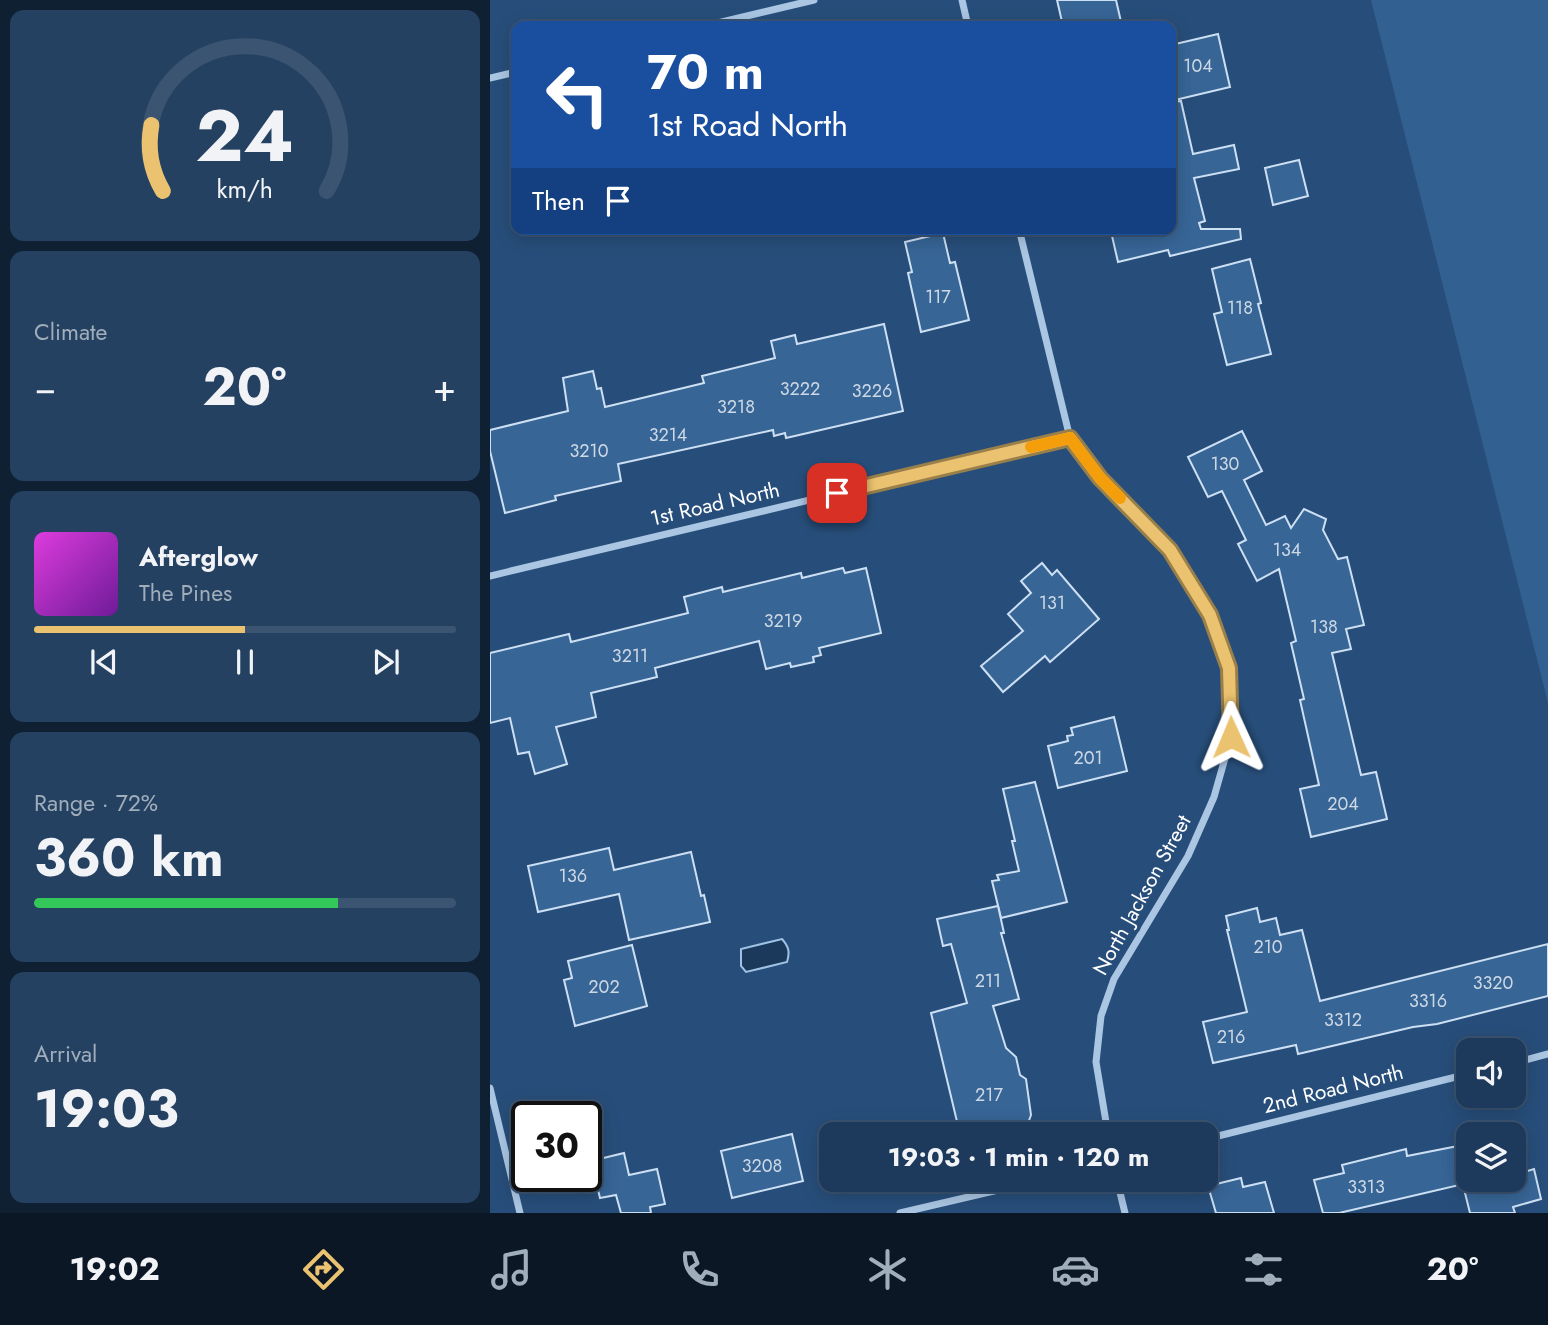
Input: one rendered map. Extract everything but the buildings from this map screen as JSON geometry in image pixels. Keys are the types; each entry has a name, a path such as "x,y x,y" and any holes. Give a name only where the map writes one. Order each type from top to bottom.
{"street":[{"path":"726,21 814,0"},
{"path":"962,0 967,21"},
{"path":"490,78 511,73"},
{"name":"North Jackson Street","path":"1020,235 1070,438 1100,478 1170,550 1210,615 1229,668 1231,737 1214,797 1188,856 1114,979 1101,1016 1096,1062 1106,1122"},
{"name":"1st Road North","path":"490,576 1070,438"},
{"path":"1526,1060 1548,1054"},
{"name":"2nd Road North","path":"1218,1136 1456,1077"},
{"path":"490,1088 520,1213"},
{"path":"900,1213 990,1192"},
{"path":"1120,1192 1125,1213"}],"shaded area":[{"path":"1371,0 1548,0 1548,703"},
{"path":"782,939 788,950 787,962 746,972 741,966 741,949"}],"slow traffic":[{"path":"1031,447 1070,438 1100,478 1120,498"}],"route":[{"path":"837,493 1070,438 1100,478 1170,550 1210,615 1229,668 1231,737"}]}
